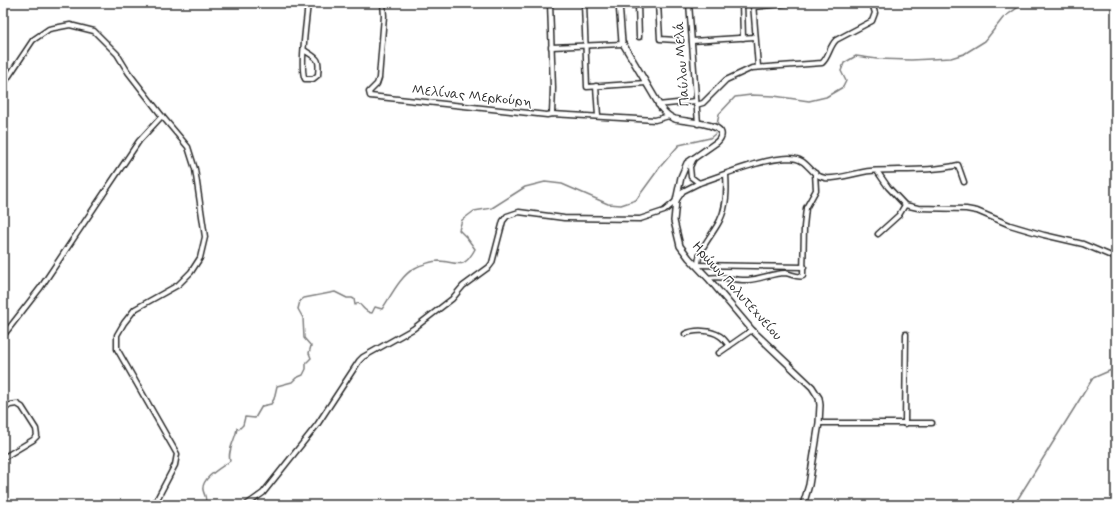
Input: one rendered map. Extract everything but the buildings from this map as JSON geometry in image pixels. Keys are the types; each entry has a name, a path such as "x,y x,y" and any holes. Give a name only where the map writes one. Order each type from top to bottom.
{"street":[{"path":"304,50 316,57 318,60 317,76 312,80 306,79 303,76 304,50 308,3"},
{"name":"Μελίνας Μερκούρη","path":"383,3 384,16 379,78 377,84 369,92 369,96 451,106 547,115 598,116 655,120 669,116"},
{"path":"550,3 553,88 552,114"},
{"path":"584,3 587,87 646,83"},
{"path":"619,5 683,3"},
{"name":"Παύλου Μελά","path":"689,3 698,124"},
{"path":"742,3 743,38"},
{"path":"758,67 753,5 793,3"},
{"path":"658,105 702,103 726,80 749,69 758,67 822,63 827,58 832,45 836,40 872,22 875,13 872,3"},
{"path":"638,4 639,37"},
{"path":"658,4 660,39 676,40"},
{"name":"Ηρώων Πολυτεχνείου","path":"619,5 623,44 658,105 669,116 678,120 713,126 718,128 720,131 720,139 685,166 681,177 674,221 680,246 752,330 817,393 820,405 819,423 809,484 803,505"},
{"path":"3,85 33,40 49,29 70,25 94,31 116,54 162,116 188,147 194,169 205,237 200,258 191,272 178,285 135,310 124,323 117,335 117,349 177,454 174,465 154,505"},
{"path":"692,41 755,37"},
{"path":"551,47 623,44"},
{"path":"596,86 598,116"},
{"path":"3,336 41,287 139,141 162,116"},
{"path":"694,158 690,167 691,177 699,183"},
{"path":"246,505 262,493 317,425 363,357 413,329 452,299 470,280 489,267 492,263 503,221 508,216 519,212 564,218 640,219 664,211 676,201 683,191 699,183 768,161 788,158 798,158 802,160 815,173 825,178 877,171 922,170 958,165 964,182"},
{"path":"877,171 888,187 905,205 918,208 966,208 1010,225 1083,244 1116,258"},
{"path":"708,278 724,277 747,280 785,273 801,277 803,276 806,208 816,190 815,173"},
{"path":"726,174 726,202 722,216 712,234 704,244 697,266 804,267"},
{"path":"878,234 899,215 905,205"},
{"path":"719,353 752,330"},
{"path":"685,334 690,332 706,331 720,336 729,346"},
{"path":"905,424 906,334"},
{"path":"3,410 10,405 17,404 22,407 36,429 37,436 3,458"},
{"path":"819,423 932,423"}],"waterway":[{"path":"717,125 719,114 735,97 751,95 774,96 809,101 826,97 843,87 846,81 841,71 844,63 856,56 877,59 911,60 951,58 964,54 985,41 1003,18 1024,3"},
{"path":"205,505 206,498 203,490 205,481 213,473 230,461 229,457 237,428 239,429 243,425 245,417 255,418 262,406 271,404 274,399 277,386 292,382 296,378 303,375 306,369 306,363 311,358 309,353 311,346 304,338 303,318 298,309 300,301 304,298 335,292 347,298 354,299 355,305 358,303 372,313 375,307 382,309 400,281 415,268 436,261 460,264 464,263 475,249 459,230 462,220 474,211 492,208 525,187 545,182 562,184 608,204 621,205 636,200 660,167 679,145 710,138 715,134"},
{"path":"1014,505 1093,378 1116,368"}]}
